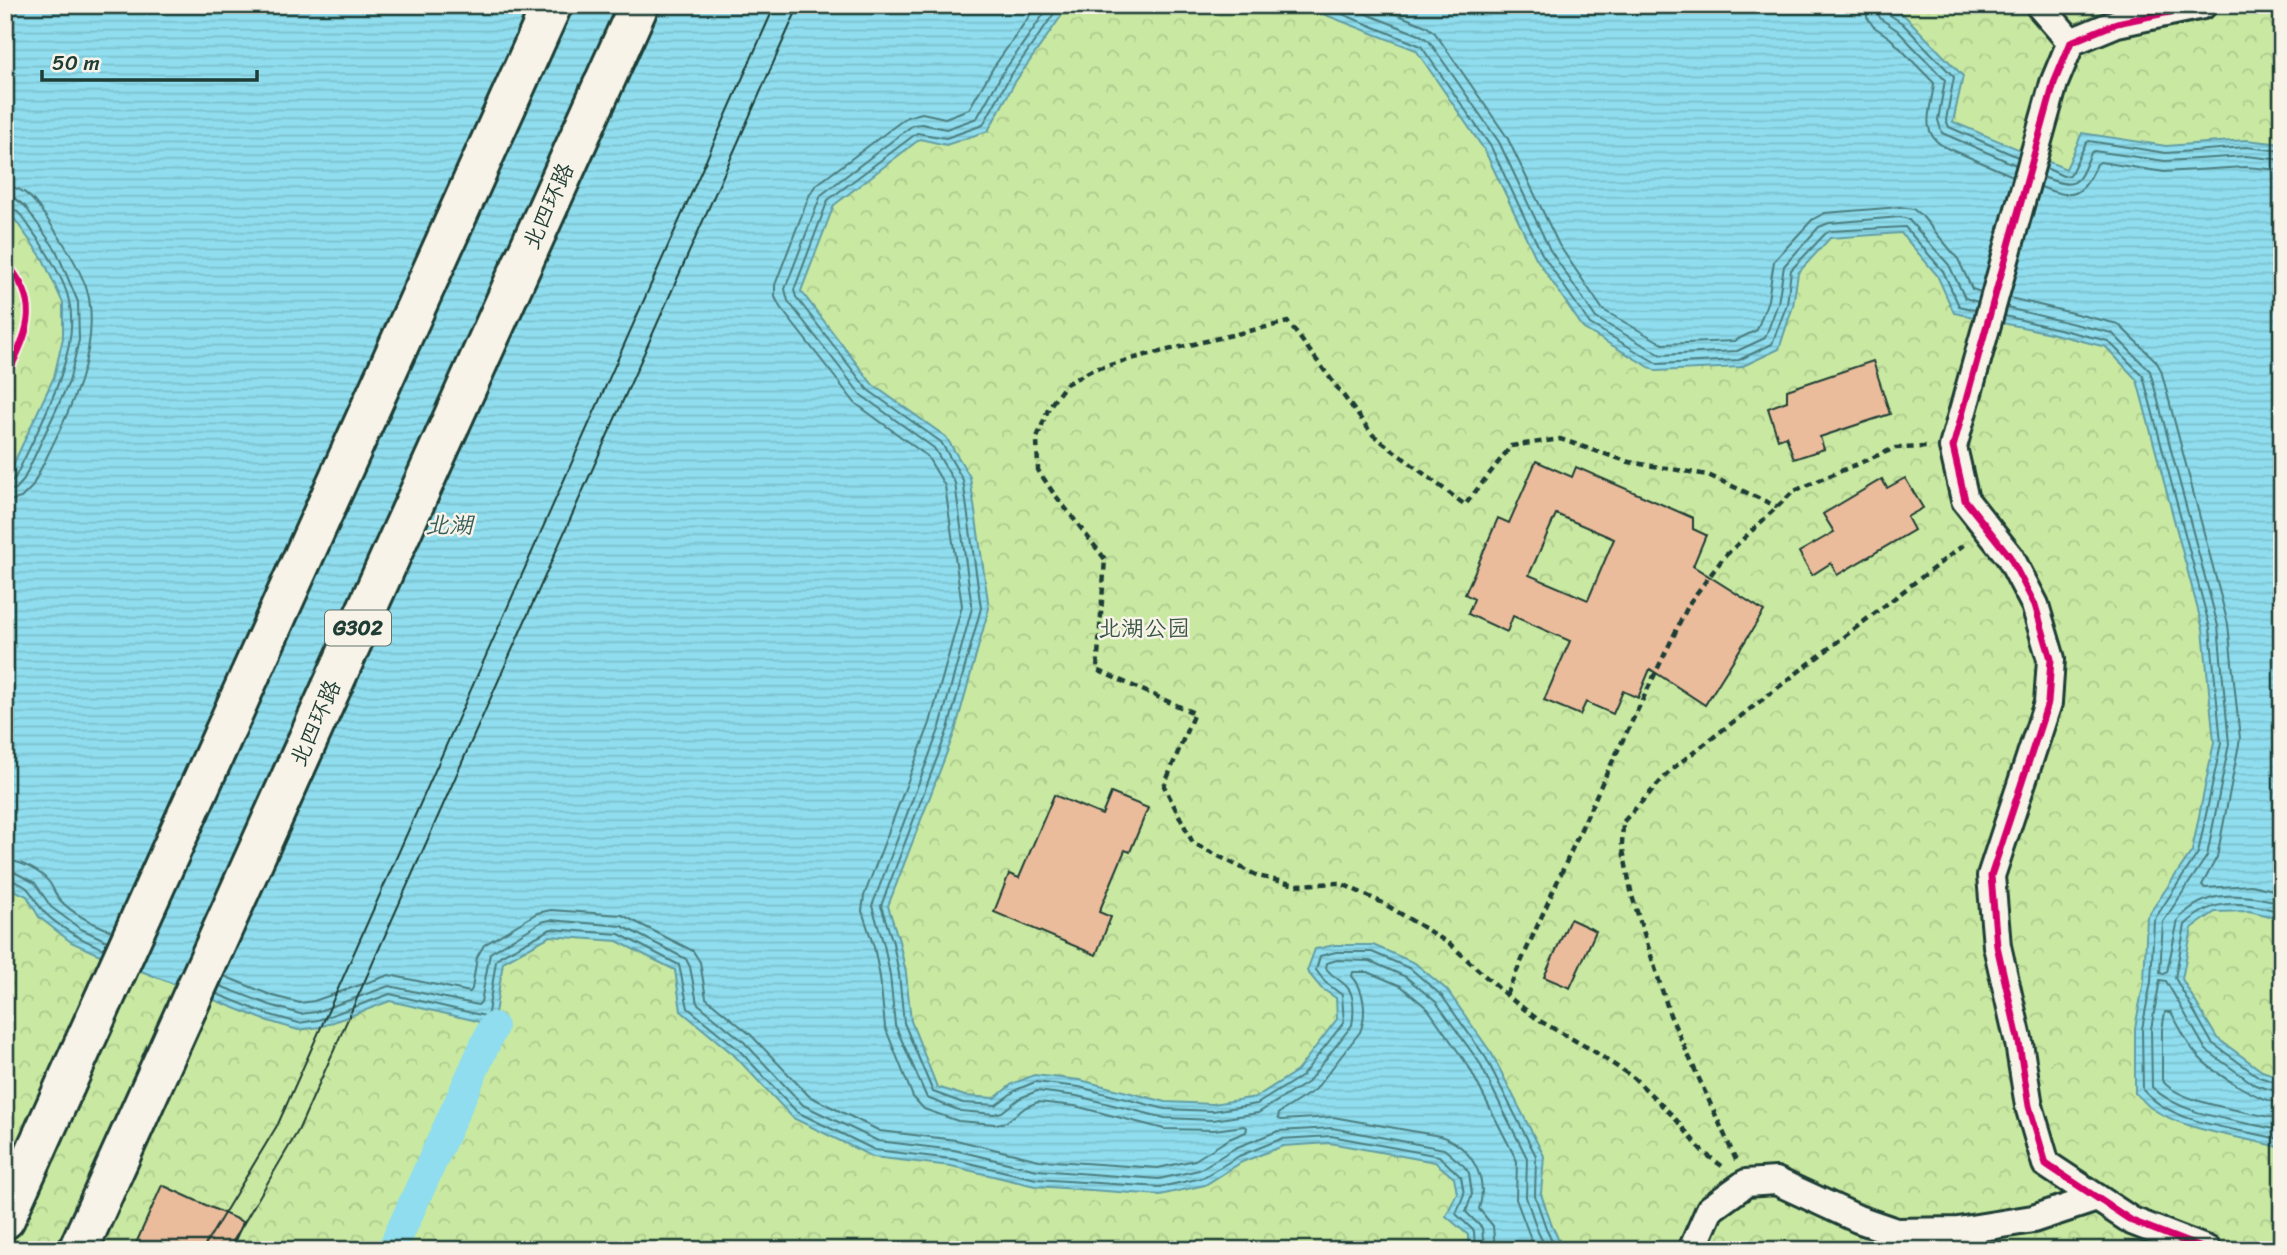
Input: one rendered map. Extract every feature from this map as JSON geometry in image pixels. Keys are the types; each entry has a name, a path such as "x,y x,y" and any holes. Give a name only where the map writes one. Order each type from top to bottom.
{"highway":[{"path":"5,1219 552,5"},
{"name":"北四环路","path":"78,1250 639,5"}],"street":[{"path":"2039,5 2071,42"},
{"path":"2203,5 2117,23 2071,42 2054,83 1953,447 1965,500 2010,557 2035,605 2052,659 2048,703 1991,876 1997,946 2019,1043 2029,1106 2046,1164 2132,1221 2207,1250"},
{"path":"1692,1250 1710,1209 1746,1183 1776,1181 1858,1219 1896,1232 1958,1231 2033,1219 2097,1198"}],"path":[{"path":"1746,1183 1703,1152 1673,1115 1634,1078 1592,1050 1540,1021 1506,995 1450,944 1383,903 1340,883 1296,885 1258,876 1193,843 1164,786 1194,713 1097,670 1105,559 1038,470 1037,438 1049,407 1066,384 1092,370 1288,322 1373,435 1465,505 1511,446 1560,439 1629,462 1708,475 1778,507"},
{"path":"1506,995 1602,783 1690,602 1724,557 1794,491 1895,448 1953,447"},
{"path":"1746,1183 1670,1015 1632,896 1622,845 1623,822 1672,769 1987,527"}],"green space":[{"name":"北湖公园","path":"5,5 2282,5 2282,1250 5,1250"}],"water":[{"name":"北湖","path":"5,5 1069,5 1015,82 988,131 946,145 920,139 834,205 801,291 873,385 946,437 970,477 989,608 955,731 888,906 906,973 911,1021 937,1087 965,1096 995,1098 1012,1084 1034,1075 1080,1080 1166,1102 1213,1104 1256,1097 1297,1071 1337,1019 1336,998 1321,988 1307,971 1315,949 1335,945 1373,945 1415,963 1447,990 1492,1054 1544,1156 1541,1194 1564,1250 1468,1250 1468,1235 1446,1216 1457,1193 1454,1178 1435,1162 1330,1143 1283,1146 1242,1162 1205,1185 1160,1195 1035,1186 951,1166 873,1157 793,1118 733,1054 681,1011 675,970 617,941 550,936 503,962 493,1027 390,1001 320,1027 298,1030 265,1020 93,952 71,942 39,917 27,896 5,886 5,482 54,377 63,338 63,303 43,259 13,217 5,211"},
{"path":"1267,5 1887,5 1906,17 1963,76 1953,122 2066,169 2082,133 2166,146 2246,140 2282,144 2282,919 2249,911 2215,912 2192,928 2182,979 2217,1038 2262,1071 2282,1078 2282,1148 2181,1123 2151,1108 2135,1093 2135,1028 2144,981 2147,917 2192,851 2214,742 2203,629 2137,380 2106,347 1954,313 1937,275 1901,233 1830,238 1798,273 1793,306 1779,349 1741,367 1656,371 1584,329 1536,258 1485,151 1416,50 1318,12"}],"building":[{"path":"1873,361 1890,414 1820,437 1824,449 1794,459 1786,436 1778,439 1768,408 1787,401 1787,390"},
{"path":"1536,461 1572,477 1576,467 1693,518 1693,529 1706,535 1693,566 1764,611 1705,705 1650,669 1638,698 1623,691 1613,714 1586,702 1580,715 1544,700 1570,641 1513,616 1507,632 1468,614 1474,599 1465,594 1498,518 1509,523","holes":["1556,514 1614,539 1588,600 1529,575"]},
{"path":"1905,478 1923,508 1907,517 1914,530 1837,575 1831,563 1812,575 1799,552 1834,532 1823,514 1882,479 1887,488"},
{"path":"1111,793 1148,808 1130,852 1125,850 1099,912 1111,917 1096,955 994,912 1009,874 1019,878 1054,795 1102,815"},
{"path":"1570,919 1596,931 1570,988 1544,977"},
{"path":"162,1185 243,1222 231,1250 133,1250"}],"waterway":[{"path":"392,1250 493,1027"}],"tram line":[{"path":"202,1250 278,1124 775,5"},
{"path":"228,1250 298,1131 799,5"}],"cycle path":[{"path":"2203,5 2117,23 2071,42 2054,83 1953,447 1965,500 2010,557 2035,605 2051,659 2048,703 1991,876 1997,946 2019,1043 2029,1106 2046,1164 2132,1221 2207,1250"},
{"path":"5,262 25,292 28,306 25,334 5,380"}]}
